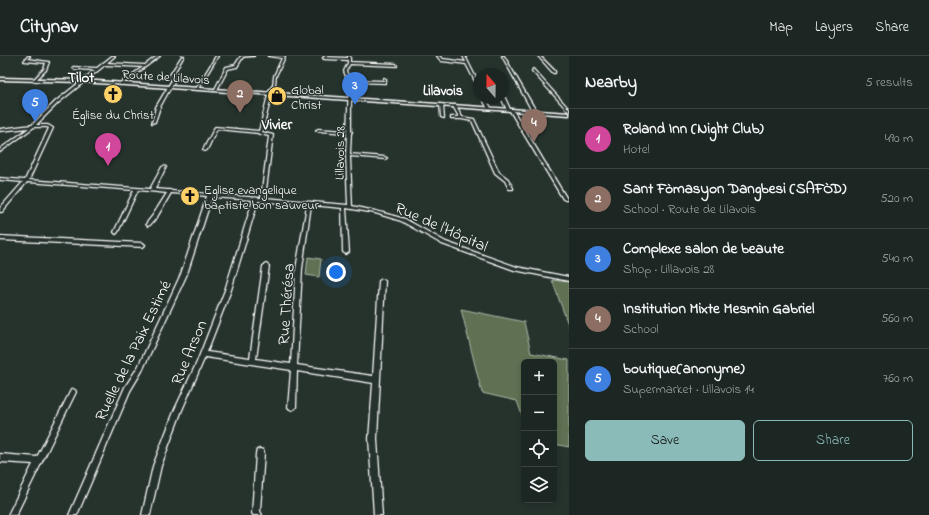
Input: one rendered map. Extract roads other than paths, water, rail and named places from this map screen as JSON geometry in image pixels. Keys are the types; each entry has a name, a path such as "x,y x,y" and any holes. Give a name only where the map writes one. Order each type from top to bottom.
{"main road":[{"name":"Route de Lilavois","path":"0,79 82,81 510,110 569,112"}],"street":[{"path":"29,56 25,60 48,62 45,69 35,79"},
{"path":"0,151 33,126 52,106 114,56"},
{"path":"121,84 158,56"},
{"path":"153,122 158,107 174,80 169,78 183,56"},
{"path":"197,89 217,56"},
{"path":"216,90 227,68 236,66 242,56 253,56"},
{"path":"205,150 216,128 260,132 269,94 274,85 284,57 269,56"},
{"path":"438,56 442,60 468,63"},
{"path":"464,56 473,74"},
{"path":"503,56 534,111"},
{"path":"540,56 554,72"},
{"path":"324,58 349,58 349,63 396,66"},
{"name":"Lillavois 28","path":"349,63 345,74 350,81 351,99 348,155 350,207"},
{"path":"103,64 145,66"},
{"path":"74,68 98,69"},
{"path":"534,70 569,112"},
{"path":"350,81 385,82 385,79"},
{"path":"487,104 489,108"},
{"path":"506,104 565,198"},
{"path":"441,105 443,117"},
{"path":"455,106 462,118"},
{"path":"452,118 473,120 496,171 507,180 511,188"},
{"path":"0,130 33,126 48,126 51,128 26,181 0,210"},
{"path":"318,130 350,132"},
{"name":"Rue Arson","path":"146,515 157,466 178,409 203,354 228,290 260,199 271,135 260,132"},
{"path":"348,155 385,158"},
{"path":"152,190 164,166"},
{"name":"Rue de l'Hôpital","path":"0,179 170,191 350,207 403,220 444,243 516,270 569,279"},
{"path":"116,232 137,189"},
{"path":"148,224 155,216 170,191"},
{"name":"Ruelle de la Paix Estimé","path":"73,515 127,389 140,369 184,274 210,195"},
{"name":"Rue Thérésa","path":"292,407 299,269 309,203"},
{"path":"344,207 346,252"},
{"path":"0,238 143,245"},
{"path":"253,361 266,266"},
{"path":"378,515 373,439 377,376 378,321 382,281"},
{"path":"203,354 294,367 377,376"},
{"path":"12,515 73,392"},
{"path":"258,515 256,513 260,453"},
{"path":"0,458 38,461"}],"place":[{"name":"Église du Christ","path":"113,94"},
{"name":"Global Christ","path":"277,96"},
{"name":"Complexe salon de beaute","path":"355,105"},
{"name":"Sant Fòmasyon Dangbesi (SAFÒD)","path":"240,113"},
{"name":"boutique(anonyme)","path":"35,122"},
{"name":"Institution Mixte Mesmin Gabriel","path":"534,142"},
{"name":"Roland Inn (Night Club)","path":"108,166"},
{"name":"Eglise evangelique baptiste bon sauveur","path":"190,196"}],"district":[{"name":"Tilot","path":"81,77"},
{"name":"Lilavois","path":"443,90"},
{"name":"Vivier","path":"277,124"}]}
